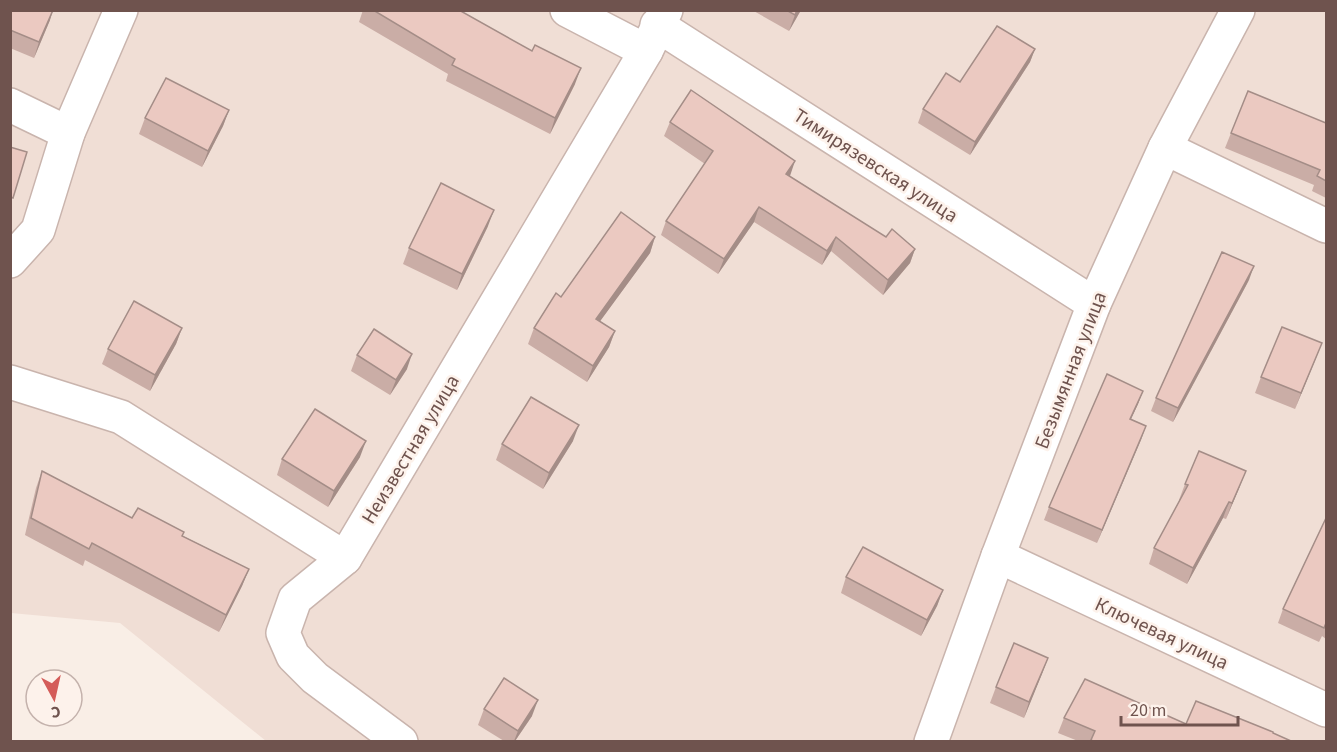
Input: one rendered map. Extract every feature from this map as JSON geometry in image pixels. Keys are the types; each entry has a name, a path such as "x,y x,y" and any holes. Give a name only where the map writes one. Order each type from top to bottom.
{"street":[{"path":"10,261 38,230 68,132 122,10"},
{"name":"Тимирязевская улица","path":"567,10 656,29 1094,304"},
{"name":"Безымянная улица","path":"931,741 998,556 1094,304 1165,148 1238,10"},
{"name":"Неизвестная улица","path":"401,741 315,678 293,656 284,633 295,599 345,558 656,29"},
{"path":"10,105 68,132"},
{"path":"1165,148 1326,226"},
{"path":"10,382 121,417 345,558"},
{"name":"Ключевая улица","path":"998,556 1326,710"}],"shaded area":[{"path":"10,11 1326,11 1326,741 266,741 120,623 11,613"}],"building":[{"path":"10,10 53,10 39,42 10,30"},
{"path":"373,10 459,10 532,51 535,45 581,68 555,118 452,65 455,59"},
{"path":"786,10 797,10 795,15"},
{"path":"997,26 1035,49 975,142 923,109 946,73 960,82"},
{"path":"166,78 229,110 208,151 145,118"},
{"path":"691,90 795,161 786,174 886,237 892,229 915,249 888,280 836,237 827,251 759,207 724,259 666,221 713,151 670,122"},
{"path":"1248,91 1326,123 1326,181 1317,176 1320,170 1231,133"},
{"path":"10,147 27,152 13,198 10,197"},
{"path":"441,183 494,210 462,274 409,248"},
{"path":"621,212 655,237 596,319 615,331 593,366 534,328 556,293 561,297"},
{"path":"1222,252 1254,266 1178,408 1156,398"},
{"path":"134,301 182,328 155,375 108,349"},
{"path":"1282,327 1322,343 1301,393 1261,377"},
{"path":"374,329 412,354 396,380 357,355"},
{"path":"1107,374 1143,391 1130,419 1146,426 1102,530 1049,507"},
{"path":"531,397 579,425 549,473 502,444"},
{"path":"315,409 366,441 334,491 282,459"},
{"path":"1199,451 1246,471 1232,503 1229,502 1193,568 1154,548 1188,485 1185,484"},
{"path":"42,471 132,518 138,508 184,532 182,536 249,569 226,615 92,543 89,549 31,518"},
{"path":"1326,518 1326,623 1324,628 1283,609"},
{"path":"863,547 943,590 927,620 846,577"},
{"path":"1014,643 1048,658 1029,702 996,687"},
{"path":"504,678 538,700 518,731 484,709"},
{"path":"1085,679 1186,724 1196,701 1291,741 1093,741 1091,740 1095,731 1064,718"}]}
